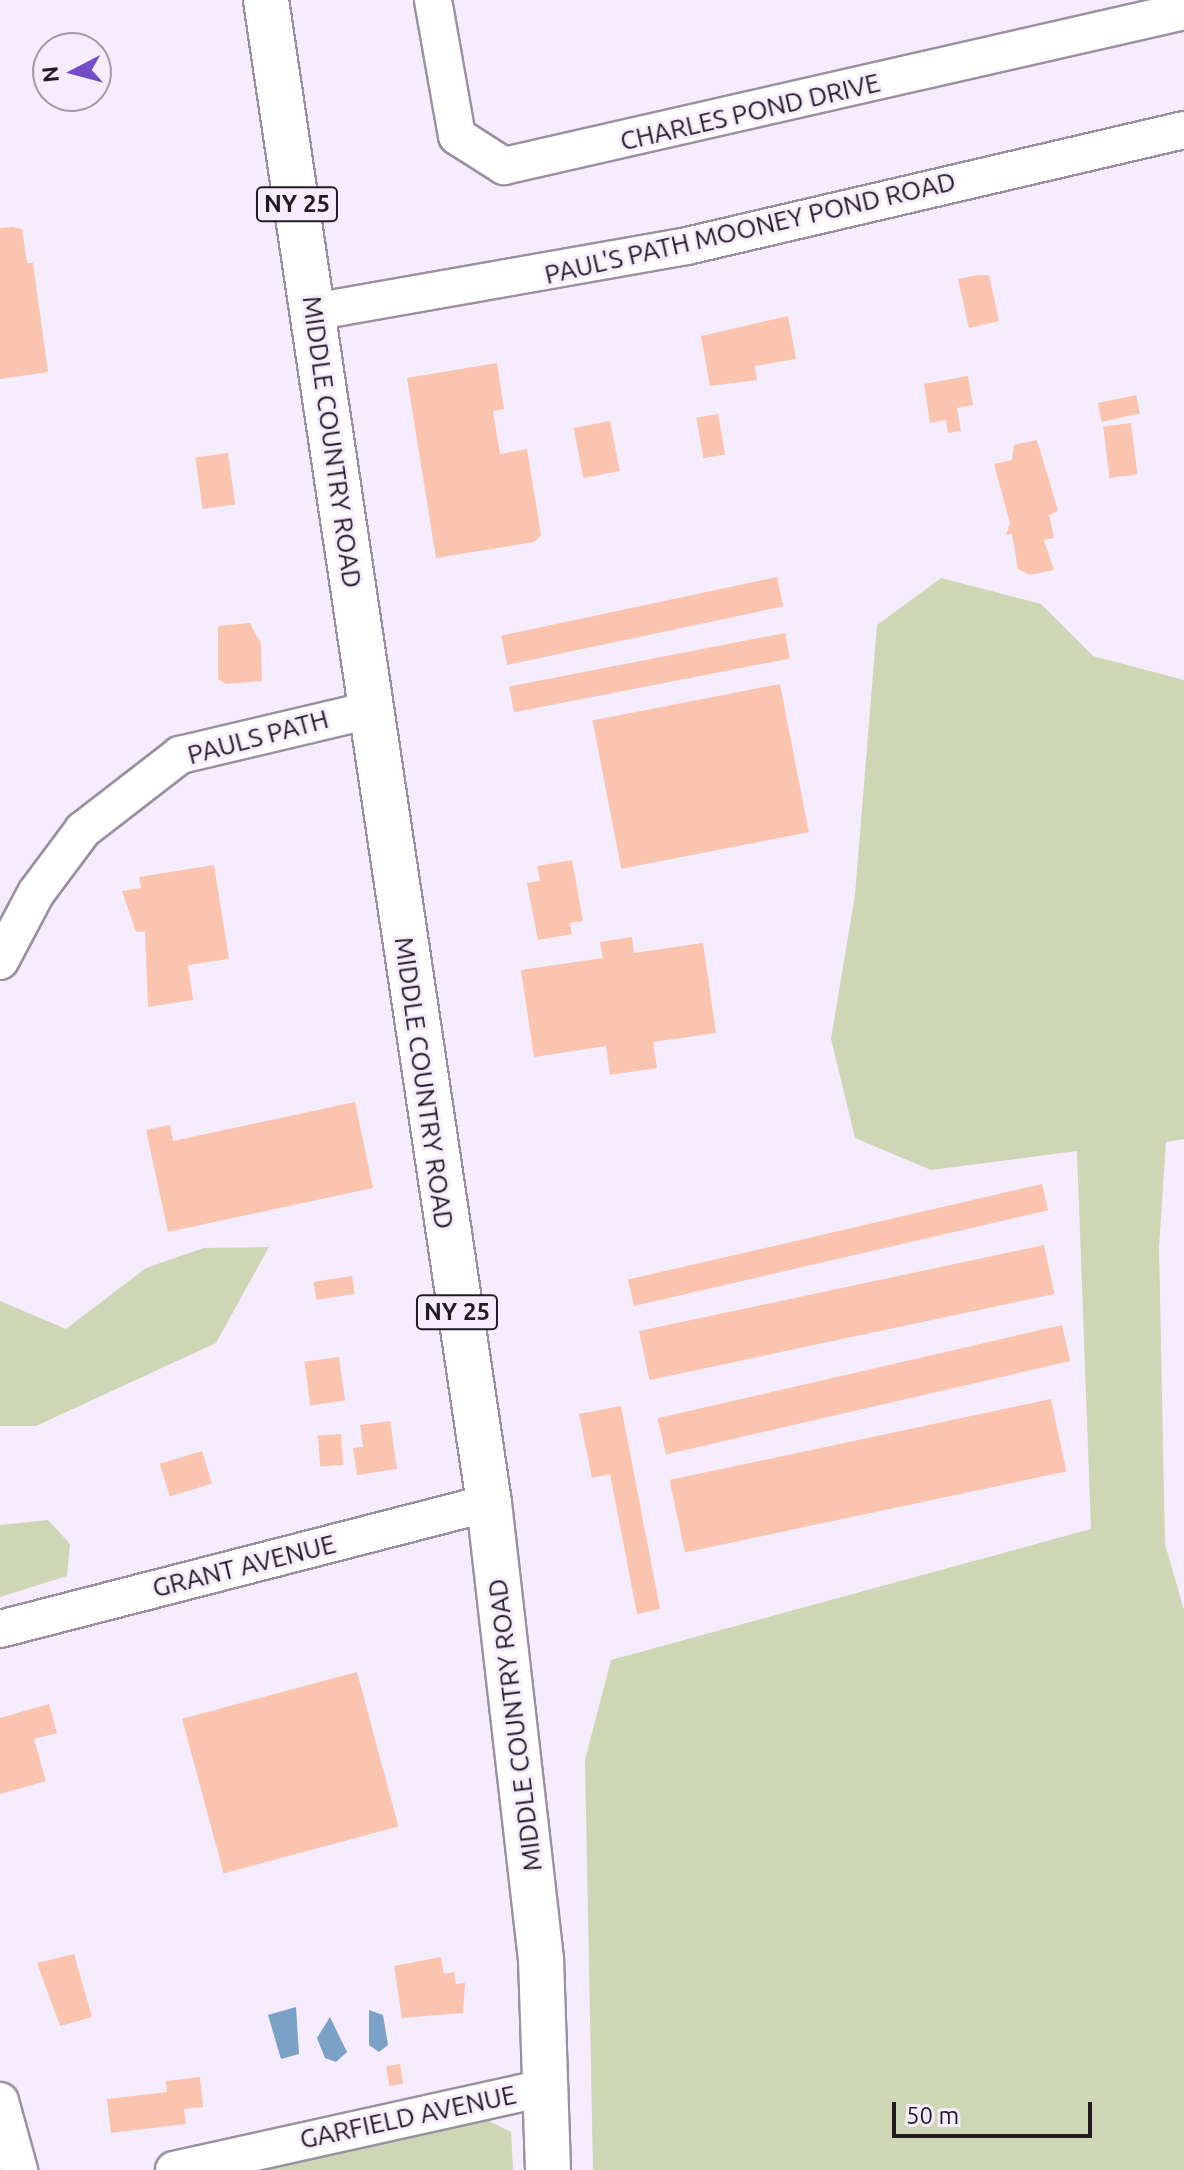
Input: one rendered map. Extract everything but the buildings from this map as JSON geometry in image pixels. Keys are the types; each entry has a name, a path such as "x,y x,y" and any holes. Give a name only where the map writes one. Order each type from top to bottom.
{"main road":[{"name":"MIDDLE COUNTRY ROAD","path":"266,0 489,1503 549,2087 548,2170"}],"street":[{"name":"CHARLES POND DRIVE","path":"433,0 457,136 504,166 1184,11"},
{"name":"PAUL'S PATH MOONEY POND ROAD","path":"313,312 672,250 1184,130"},
{"name":"PAULS PATH","path":"0,961 36,893 83,830 180,755 371,710"},
{"name":"GRANT AVENUE","path":"0,1629 489,1503"},
{"name":"GARFIELD AVENUE","path":"174,2170 549,2087"},
{"path":"0,2101 19,2170"}],"green space":[{"path":"941,578 1041,604 1093,656 1184,680 1184,1139 1166,1142 1159,1247 1165,1544 1184,1610 1184,2170 593,2170 585,1760 611,1660 1091,1529 1077,1151 931,1170 855,1138 831,1039 855,895 877,625"},
{"path":"269,1247 216,1343 36,1426 0,1426 0,1301 66,1329 146,1268 204,1248"},
{"path":"48,1520 70,1544 67,1576 0,1597 0,1525"},
{"path":"481,2117 511,2132 513,2170 255,2170"}],"water":[{"path":"296,2007 299,2054 281,2059 268,2015"},
{"path":"369,2010 383,2015 388,2045 379,2052 369,2045"},
{"path":"330,2017 347,2052 336,2062 325,2058 317,2038"}]}
